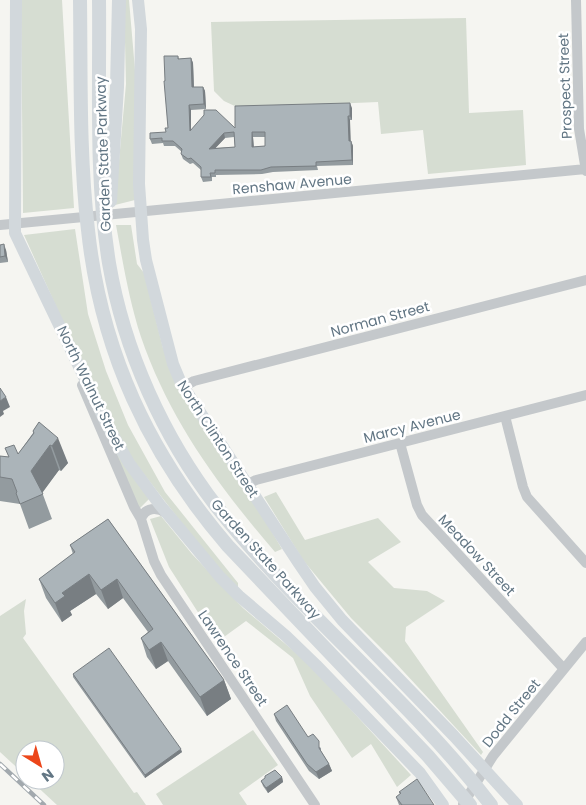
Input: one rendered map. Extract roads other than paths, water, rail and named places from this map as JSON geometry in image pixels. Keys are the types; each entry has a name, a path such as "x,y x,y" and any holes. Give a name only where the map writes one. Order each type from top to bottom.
{"highway":[{"path":"71,0 82,106"},
{"name":"Garden State Parkway","path":"80,0 85,204 94,273 111,341 131,394 162,456 201,514 246,567 418,745 470,805"},
{"name":"Garden State Parkway","path":"99,0 100,164 102,208 107,249 115,290 131,345 155,404 181,454 205,490 236,529 466,773 488,800"},
{"path":"107,249 118,82 119,0"}],"main road":[{"name":"North Walnut Street","path":"16,0 14,224 17,237 112,435 129,463 166,514 226,584 316,664 425,778 443,805"},
{"path":"138,0 141,29"},
{"name":"North Clinton Street","path":"141,29 140,212 146,260 173,364 183,387 246,485 315,587 337,615 517,805"}],"street":[{"name":"North Clinton Street","path":"141,29 144,0"},
{"name":"Prospect Street","path":"576,0 581,17 583,138 586,170"},
{"name":"Renshaw Avenue","path":"0,225 586,170"},
{"name":"Norman Street","path":"183,387 194,381 586,280"},
{"name":"Lawrence Street","path":"60,327 88,401 141,520 154,562 315,805"},
{"name":"Marcy Avenue","path":"246,485 256,480 586,395"},
{"path":"504,416 527,497 586,563"},
{"name":"Meadow Street","path":"400,443 417,505 422,515 564,669"},
{"path":"141,520 144,513 153,509 159,509 166,514"},
{"name":"Dodd Street","path":"462,805 484,768 586,642"}],"railway":[{"path":"0,764 44,805"}]}
